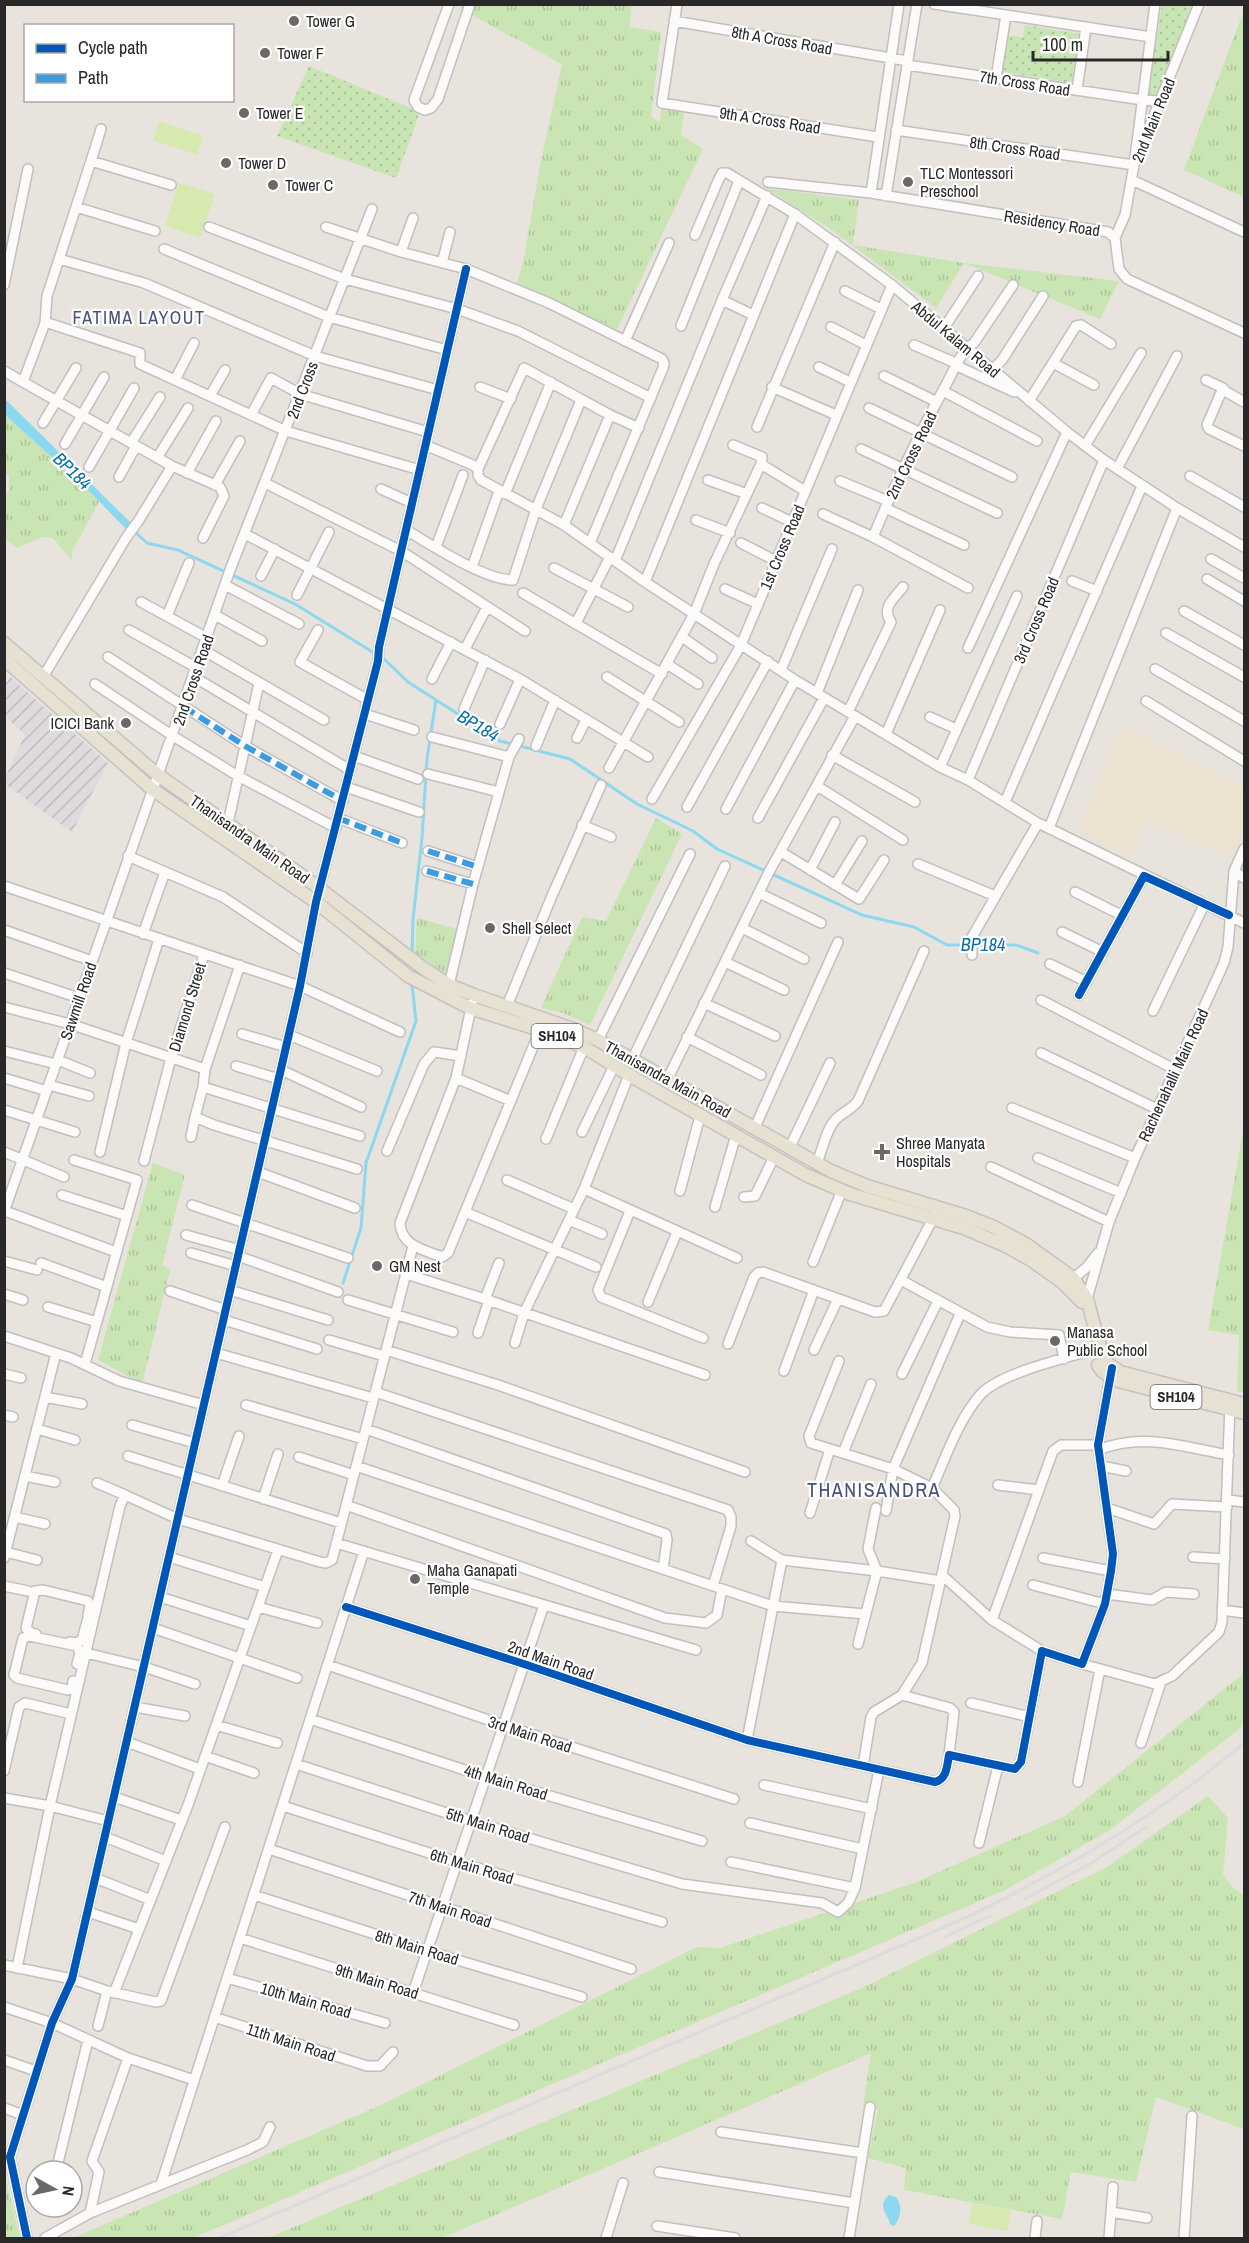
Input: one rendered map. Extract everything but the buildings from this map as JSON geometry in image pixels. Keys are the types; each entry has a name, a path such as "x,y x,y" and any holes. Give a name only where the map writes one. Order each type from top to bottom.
{"main road":[{"name":"Thanisandra Main Road","path":"4,643 158,775 320,889 423,968 472,1001 507,1006 598,1040 817,1164 1004,1245 1069,1281 1085,1301"},
{"name":"Thanisandra Main Road","path":"7,666 152,789 316,902 408,976 584,1047 700,1116 806,1174 842,1190 936,1214"},
{"path":"1085,1301 1099,1367 1110,1372"},
{"name":"SH104","path":"1110,1372 1118,1381 1230,1406 1245,1413"},
{"name":"SH104","path":"1230,1406 1245,1404"}],"street":[{"path":"449,4 414,100 418,107 425,110 431,108 438,99 470,4"},
{"path":"674,21 677,4"},
{"path":"871,193 899,4"},
{"path":"886,196 917,4"},
{"path":"934,4 1150,37"},
{"path":"1134,165 1155,4"},
{"name":"2nd Main Road","path":"1116,238 1125,215 1134,165 1199,4"},
{"path":"996,78 1006,15"},
{"name":"8th A Cross Road","path":"674,21 907,63"},
{"name":"9th A Cross Road","path":"674,21 662,103 878,137"},
{"path":"1077,90 1086,27"},
{"name":"7th Cross Road","path":"907,63 1143,100 1160,100"},
{"path":"23,382 45,322 47,296 101,129"},
{"name":"8th Cross Road","path":"896,130 1134,165"},
{"path":"91,161 171,185"},
{"path":"4,285 28,169"},
{"path":"681,326 739,181 727,173 722,173 697,231 718,233"},
{"path":"1132,180 1245,232"},
{"name":"Abdul Kalam Road","path":"739,181 795,214 892,285 1066,432 1104,460 1177,508 1245,547"},
{"name":"Residency Road","path":"768,182 871,193 1108,232 1116,238 1119,269 1127,279 1245,333"},
{"path":"576,623 612,559 767,196"},
{"path":"76,207 155,231"},
{"name":"2nd Cross","path":"228,578 372,209"},
{"path":"645,582 795,214"},
{"path":"401,252 413,218"},
{"path":"209,227 345,279 457,309 518,332 651,398"},
{"path":"326,227 360,240 466,269 549,303 662,359 664,363 651,398 590,543"},
{"path":"442,263 450,232"},
{"path":"757,427 835,242"},
{"path":"625,341 669,243"},
{"path":"164,249 329,317 447,350"},
{"path":"59,259 144,283 315,356 438,390"},
{"path":"27,2238 7,2156 23,2115 52,2023 72,1979 280,1075 316,902 378,661 379,647 466,269"},
{"path":"944,328 978,276"},
{"name":"1st Cross Road","path":"652,800 741,645 892,285"},
{"name":"2nd Cross Road","path":"873,537 921,432 967,347 974,343 1013,285"},
{"path":"845,291 881,309"},
{"path":"993,369 1002,360 1043,296"},
{"path":"722,300 753,315"},
{"path":"45,322 140,353 140,364 286,431 420,470"},
{"path":"915,345 1025,398 1053,363 1076,326 1081,325 1111,344"},
{"path":"831,327 866,345"},
{"path":"175,380 194,343"},
{"path":"1085,446 1141,353"},
{"path":"1117,469 1177,356"},
{"path":"1053,363 1094,386"},
{"path":"819,367 850,382"},
{"path":"43,423 76,368"},
{"path":"639,428 581,400 524,368 478,469 478,475 481,480 564,525 645,582 795,680 940,767 968,780 1038,823 1245,923"},
{"path":"4,370 157,458 224,491 224,496 203,538"},
{"path":"210,396 225,370"},
{"path":"884,376 937,402"},
{"path":"65,444 104,377"},
{"path":"251,415 271,378 300,394 429,432"},
{"path":"1206,380 1245,402"},
{"path":"472,567 502,492 551,382"},
{"path":"480,387 511,399"},
{"path":"772,387 836,416"},
{"path":"88,467 134,388"},
{"path":"1223,390 1207,425 1209,429 1245,446"},
{"path":"943,391 1037,441"},
{"path":"119,477 160,397"},
{"path":"406,530 472,567 504,580 513,580 536,509 581,400"},
{"path":"157,458 188,408"},
{"path":"869,408 1012,477"},
{"path":"564,525 610,415"},
{"path":"187,473 216,422"},
{"path":"968,648 1066,432"},
{"path":"215,485 240,441"},
{"path":"425,445 478,469"},
{"path":"609,768 694,614 714,564 761,464 762,457 733,445"},
{"path":"861,449 997,513"},
{"name":"3rd Cross Road","path":"968,780 1104,460"},
{"path":"761,464 805,491"},
{"path":"44,677 126,538 140,520 172,466"},
{"path":"436,547 463,475"},
{"path":"1190,476 1245,507"},
{"path":"708,480 747,494"},
{"path":"840,481 964,545"},
{"path":"264,483 401,551 525,631"},
{"path":"1005,802 1142,486"},
{"path":"381,489 412,503"},
{"path":"762,508 792,522"},
{"path":"1048,828 1177,508"},
{"path":"823,514 873,537 968,588"},
{"path":"696,520 730,533"},
{"path":"297,595 329,532"},
{"path":"245,534 520,679 648,757"},
{"path":"741,543 776,561"},
{"path":"261,576 275,549"},
{"path":"781,670 832,549"},
{"path":"1211,559 1245,578"},
{"path":"167,616 189,563"},
{"path":"554,568 628,607"},
{"path":"228,578 299,624"},
{"name":"2nd Cross Road","path":"152,789 184,707 228,578"},
{"path":"1207,579 1245,601"},
{"path":"1072,581 1096,591"},
{"path":"667,1080 767,876 832,755 891,622 886,611 888,605 903,587"},
{"path":"725,589 758,604"},
{"path":"758,818 820,695 858,590"},
{"path":"523,593 662,674"},
{"path":"940,767 1017,596"},
{"path":"141,602 207,638"},
{"path":"465,650 487,607"},
{"path":"886,734 940,610"},
{"path":"1184,611 1245,645"},
{"path":"215,615 262,640"},
{"path":"129,630 252,712 350,770"},
{"path":"318,630 300,662 368,700"},
{"path":"1166,633 1245,677"},
{"path":"682,637 712,658"},
{"path":"432,679 451,642"},
{"path":"203,650 324,720"},
{"path":"108,657 245,746 343,801"},
{"path":"464,709 485,660"},
{"path":"687,807 768,661"},
{"path":"667,664 698,684"},
{"path":"1155,669 1245,721"},
{"path":"607,676 679,722"},
{"path":"500,724 520,679"},
{"path":"726,809 795,680"},
{"path":"228,824 259,682"},
{"path":"95,684 238,776 337,823 402,843"},
{"path":"536,746 555,700"},
{"path":"1146,701 1245,761"},
{"path":"365,714 414,730"},
{"path":"930,717 956,729"},
{"path":"577,738 586,720"},
{"path":"432,737 509,757"},
{"path":"449,985 473,884 509,757 519,739"},
{"path":"832,755 915,802"},
{"path":"354,756 418,779"},
{"path":"428,774 500,792"},
{"path":"507,1006 582,825 601,785"},
{"path":"817,786 903,840"},
{"path":"346,787 419,812"},
{"name":"Sawmill Road","path":"5,1212 152,789"},
{"path":"810,870 835,822"},
{"path":"972,955 972,937 1038,823"},
{"path":"582,825 611,837"},
{"path":"835,885 862,841"},
{"name":"Rachenahalli Main Road","path":"1085,1301 1109,1222 1121,1192 1156,1109 1224,963 1228,947 1234,872 1245,849"},
{"path":"428,851 478,867"},
{"path":"781,852 860,899 884,860"},
{"path":"598,1040 690,854"},
{"path":"128,856 223,897 307,953"},
{"path":"918,864 995,896"},
{"path":"633,1058 725,866"},
{"path":"143,934 165,872"},
{"path":"427,872 473,884"},
{"path":"1234,872 1245,878"},
{"path":"1079,995 1144,876"},
{"path":"4,886 204,954"},
{"path":"1075,892 1124,916"},
{"path":"759,893 821,923"},
{"path":"1153,1011 1204,905"},
{"path":"742,928 804,959"},
{"path":"4,930 92,961"},
{"path":"1062,932 1103,952"},
{"path":"100,1152 126,1043 159,939"},
{"path":"755,1128 838,942"},
{"path":"817,1164 833,1123 838,1117 852,1110 858,1101 924,951"},
{"name":"Diamond Street","path":"144,1161 171,1058 204,954 300,986 400,1032"},
{"path":"725,962 784,990"},
{"path":"1050,964 1087,982"},
{"path":"191,1137 205,1069 240,965"},
{"path":"4,973 79,998"},
{"path":"1041,1000 1174,1069"},
{"path":"472,1001 456,1078 400,1223 400,1231 413,1246 442,1257 446,1256 540,1030"},
{"path":"705,1003 775,1036"},
{"path":"4,1007 70,1024 205,1069"},
{"path":"242,1034 286,1047"},
{"path":"289,1035 377,1071"},
{"path":"687,1037 761,1075"},
{"path":"546,1139 584,1047"},
{"path":"4,1051 57,1062 90,1073"},
{"path":"387,1151 424,1064 434,1052 461,1056"},
{"path":"1041,1053 1156,1109"},
{"path":"789,1149 830,1062"},
{"path":"236,1066 280,1075 361,1107"},
{"path":"582,1132 614,1066"},
{"path":"515,1343 524,1312 553,1248 584,1189 629,1075"},
{"path":"4,1078 89,1096"},
{"path":"456,1078 511,1101"},
{"path":"203,1087 360,1136"},
{"path":"1012,1108 1135,1158"},
{"path":"4,1110 75,1132"},
{"path":"680,1191 700,1116"},
{"path":"195,1117 214,1125 357,1169"},
{"path":"715,1207 736,1135"},
{"path":"4,1152 64,1177"},
{"path":"744,1197 754,1196 774,1156"},
{"path":"1038,1158 1121,1192"},
{"path":"74,1161 137,1180 85,1365"},
{"path":"991,1167 1109,1222"},
{"path":"258,1172 355,1208"},
{"path":"507,1180 574,1209"},
{"path":"584,1189 737,1258"},
{"path":"813,1262 842,1190"},
{"path":"62,1195 127,1216"},
{"path":"192,1205 348,1258"},
{"path":"630,1211 598,1294 704,1338"},
{"path":"5,1212 116,1252"},
{"path":"465,1212 596,1267"},
{"path":"728,1344 754,1277 758,1273 875,1312 884,1311 936,1214"},
{"path":"569,1220 602,1234"},
{"path":"648,1302 677,1232"},
{"path":"186,1236 239,1253 338,1292"},
{"path":"97,1482 178,1519 326,1563 332,1560 413,1246"},
{"path":"1069,1281 1086,1268 1102,1248"},
{"path":"191,1253 236,1266"},
{"path":"4,1262 39,1267 107,1287"},
{"path":"478,1334 499,1263"},
{"path":"406,1274 487,1299 705,1375"},
{"path":"901,1280 987,1327 1010,1332 1059,1335 1064,1359"},
{"path":"230,1290 328,1320"},
{"path":"784,1371 814,1290"},
{"path":"170,1291 225,1315 317,1348"},
{"path":"4,1294 23,1299"},
{"path":"814,1350 838,1299"},
{"path":"348,1300 453,1332"},
{"path":"902,1374 938,1302"},
{"path":"48,1307 97,1322"},
{"path":"858,1644 877,1570 868,1549 893,1469 960,1314"},
{"path":"4,1336 56,1353 119,1381 204,1405"},
{"path":"329,1340 385,1353 498,1385 745,1472"},
{"path":"932,1488 960,1426 982,1393 1009,1376 1097,1349"},
{"path":"36,1560 5,1555 56,1353"},
{"path":"216,1353 374,1395 728,1510 731,1526 717,1588 717,1615 706,1623 665,1618 346,1505"},
{"path":"839,1361 809,1436 811,1443 893,1469 932,1488 954,1510 955,1516 922,1663 902,1695 874,1712 862,1766 935,1782 941,1780 944,1777 949,1755 955,1720 954,1712 951,1708 902,1695"},
{"path":"1082,1664 1107,1594 1113,1554 1098,1448 1110,1372"},
{"path":"4,1374 21,1378"},
{"path":"843,1453 871,1384"},
{"path":"45,1397 82,1404"},
{"path":"246,1405 364,1434 666,1534 663,1569"},
{"path":"751,1541 782,1560 942,1578 992,1620 1042,1652 1155,1684 1172,1676 1215,1637 1222,1622 1230,1406"},
{"path":"132,1425 195,1443"},
{"path":"37,1429 75,1440"},
{"path":"222,1486 239,1437"},
{"path":"992,1620 1056,1447 1061,1445 1098,1448 1116,1443 1144,1440 1229,1455"},
{"path":"810,1513 830,1449"},
{"path":"263,1499 278,1454"},
{"path":"128,1456 341,1524"},
{"path":"299,1457 355,1471 773,1606 865,1614"},
{"path":"1101,1466 1126,1471"},
{"path":"25,1476 55,1482"},
{"path":"998,1485 1039,1490"},
{"path":"17,1968 71,1714 76,1682 80,1653 77,1646 29,1636 23,1638 14,1675 17,1678 68,1690 76,1682 86,1653 91,1615 88,1601 43,1590 35,1591 26,1628 31,1633 76,1643 82,1640 91,1615 120,1506 125,1495"},
{"path":"1107,1508 1154,1524 1172,1504 1245,1502"},
{"path":"15,1517 45,1524"},
{"path":"336,1543 696,1650"},
{"path":"98,2026 110,1992 139,1929 166,1861 278,1550"},
{"path":"161,2184 364,1551"},
{"path":"169,1557 265,1587"},
{"path":"1193,1557 1225,1559"},
{"path":"1043,1558 1111,1571"},
{"path":"747,1740 782,1560"},
{"path":"1033,1585 1104,1604"},
{"path":"4,1586 28,1591"},
{"path":"1107,1594 1152,1600 1166,1592 1194,1594"},
{"path":"160,1597 251,1626"},
{"path":"413,1993 544,1605"},
{"path":"258,1607 317,1623"},
{"name":"2nd Main Road","path":"346,1607 524,1664 747,1740 862,1766"},
{"path":"1222,1610 1245,1613"},
{"path":"153,1628 297,1678"},
{"path":"949,1755 1015,1769 1021,1762 1042,1652"},
{"path":"86,1653 144,1667 195,1684"},
{"name":"3rd Main Road","path":"328,1665 503,1725 734,1799"},
{"path":"1078,1782 1100,1669"},
{"path":"1141,1743 1161,1682"},
{"path":"4,1771 19,1707 25,1703 71,1714"},
{"path":"971,1703 1030,1717"},
{"path":"135,1707 185,1716"},
{"name":"4th Main Road","path":"310,1719 486,1777 702,1841"},
{"path":"216,1725 277,1743"},
{"path":"127,1742 200,1770"},
{"path":"205,1756 254,1773"},
{"name":"5th Main Road","path":"296,1764 471,1821 682,1884 822,1903 838,1912 848,1903 855,1888"},
{"path":"979,1843 998,1766"},
{"path":"731,1862 855,1888 879,1770"},
{"path":"764,1785 872,1809"},
{"path":"114,1797 181,1820"},
{"path":"4,1798 50,1806 108,1821"},
{"name":"6th Main Road","path":"282,1806 457,1862 662,1922"},
{"path":"750,1823 863,1849"},
{"path":"4,1965 72,1979 110,1992 156,2002 161,2001 225,1827"},
{"path":"105,1837 166,1861"},
{"name":"7th Main Road","path":"269,1849 632,1969"},
{"path":"95,1878 151,1900"},
{"name":"8th Main Road","path":"254,1895 427,1951 582,1997"},
{"path":"88,1912 139,1929"},
{"name":"9th Main Road","path":"240,1938 514,2025"},
{"name":"10th Main Road","path":"227,1978 385,2023"},
{"path":"4,2007 52,2023 128,2058 194,2080"},
{"name":"11th Main Road","path":"214,2017 367,2066 380,2066 393,2052"},
{"path":"59,2159 88,2040"},
{"path":"90,2213 99,2172 92,2161 128,2058"},
{"path":"4,2060 36,2071"},
{"path":"849,2238 870,2107"},
{"path":"4,2108 23,2115"},
{"path":"1184,2238 1192,2116"},
{"path":"45,2238 90,2213 247,2150 263,2142 270,2127"},
{"path":"721,2132 863,2153"},
{"path":"659,2172 854,2203"},
{"path":"606,2238 623,2183"},
{"path":"1109,2238 1113,2187"},
{"path":"1111,2212 1147,2218"},
{"path":"1035,2238 1037,2221"},
{"path":"657,2226 673,2234 735,2238"}],"shaded area":[{"path":"10,677 108,763 72,832 5,784 5,778 25,735 5,716 5,685"},
{"path":"1123,725 1244,786 1244,831 1231,858 1146,821 1129,857 1077,831"}],"green space":[{"path":"462,4 632,5 629,27 661,32 651,117 660,122 662,106 684,110 681,135 703,149 617,329 517,284 562,64 461,9"},
{"path":"1162,5 1192,5 1157,98 1153,99 1147,96"},
{"path":"1244,10 1244,197 1184,170"},
{"path":"1025,25 1080,34 1073,83 1002,72 1007,35 1023,37"},
{"path":"309,66 420,112 396,178 277,136"},
{"path":"159,121 203,136 197,155 153,140"},
{"path":"179,183 215,194 200,238 165,226"},
{"path":"766,188 859,200 853,245 964,263 936,308 832,230"},
{"path":"964,263 1119,281 1100,319"},
{"path":"5,415 99,502 72,551 72,561 53,538 42,537 18,548 5,539 5,499 9,490 9,475 5,472"},
{"path":"656,818 682,834 590,1025 563,1013 541,1008 582,917 606,921"},
{"path":"417,918 457,929 447,975 415,953"},
{"path":"1244,1125 1244,1392 1237,1391 1239,1335 1208,1330"},
{"path":"153,1163 185,1175 162,1265 170,1270 142,1384 98,1360"},
{"path":"1244,1673 1244,1725 1110,1830 1005,1890 193,2238 73,2238 381,2105 697,1947 720,1948 914,1883 1065,1816"},
{"path":"1208,1796 1228,1818 1223,1874 1232,1887 1244,1895 1244,2129 1156,2097 1136,2182 1071,2172 1062,2219 904,2190 906,2168 868,2158 878,2109 863,2106 871,2053 442,2238 268,2238 864,1987 1107,1867"},
{"path":"4,2172 20,2238 5,2238"},
{"path":"972,2203 1011,2210 1008,2231 969,2224"}],"water":[{"path":"4,398 130,522 126,529 84,486 5,415"},
{"path":"889,2195 896,2197 900,2208 900,2216 894,2226 890,2224 883,2207"}],"waterway":[{"name":"BP184","path":"133,530 147,543 178,550 295,604 384,659 408,682 500,741 570,759 637,804 693,831 717,849 862,915 914,927 947,945 1016,945 1038,953"},
{"path":"412,954 427,759 436,700"},
{"path":"343,1283 361,1228 366,1163 416,1021 412,984"}],"railway":[{"path":"219,2238 954,1923 1031,1885 1141,1820 1211,1770 1244,1743"},
{"path":"1025,1899 1093,1862 1146,1827"},
{"path":"944,1937 990,1916"}],"marked path":[{"path":"184,707 245,746 343,801"},
{"path":"338,818 402,843"},
{"path":"428,851 478,867"},
{"path":"427,871 473,884"}],"cycle path":[{"path":"27,2238 10,2157 52,2023 72,1979 300,986 316,902 378,661 379,647 466,269"},
{"path":"1079,995 1144,876 1229,915"},
{"path":"346,1607 524,1664 747,1740 935,1782 944,1775 949,1755 1015,1769 1021,1762 1042,1651 1082,1664 1105,1604 1113,1554 1098,1445 1112,1368"}],"place":[{"name":"Tower G","path":"294,21"},
{"name":"Tower F","path":"265,53"},
{"name":"Tower E","path":"244,113"},
{"name":"Tower D","path":"226,163"},
{"name":"TLC Montessori Preschool","path":"908,182"},
{"name":"Tower C","path":"273,185"},
{"name":"ICICI Bank","path":"126,723"},
{"name":"Shell Select","path":"490,928"},
{"name":"Shree Manyata Hospitals","path":"882,1152"},
{"name":"GM Nest","path":"377,1266"},
{"name":"Manasa Public School","path":"1055,1341"},
{"name":"Maha Ganapati Temple","path":"415,1579"}],"district":[{"name":"FATIMA LAYOUT","path":"139,318"},
{"name":"THANISANDRA","path":"874,1490"}]}
